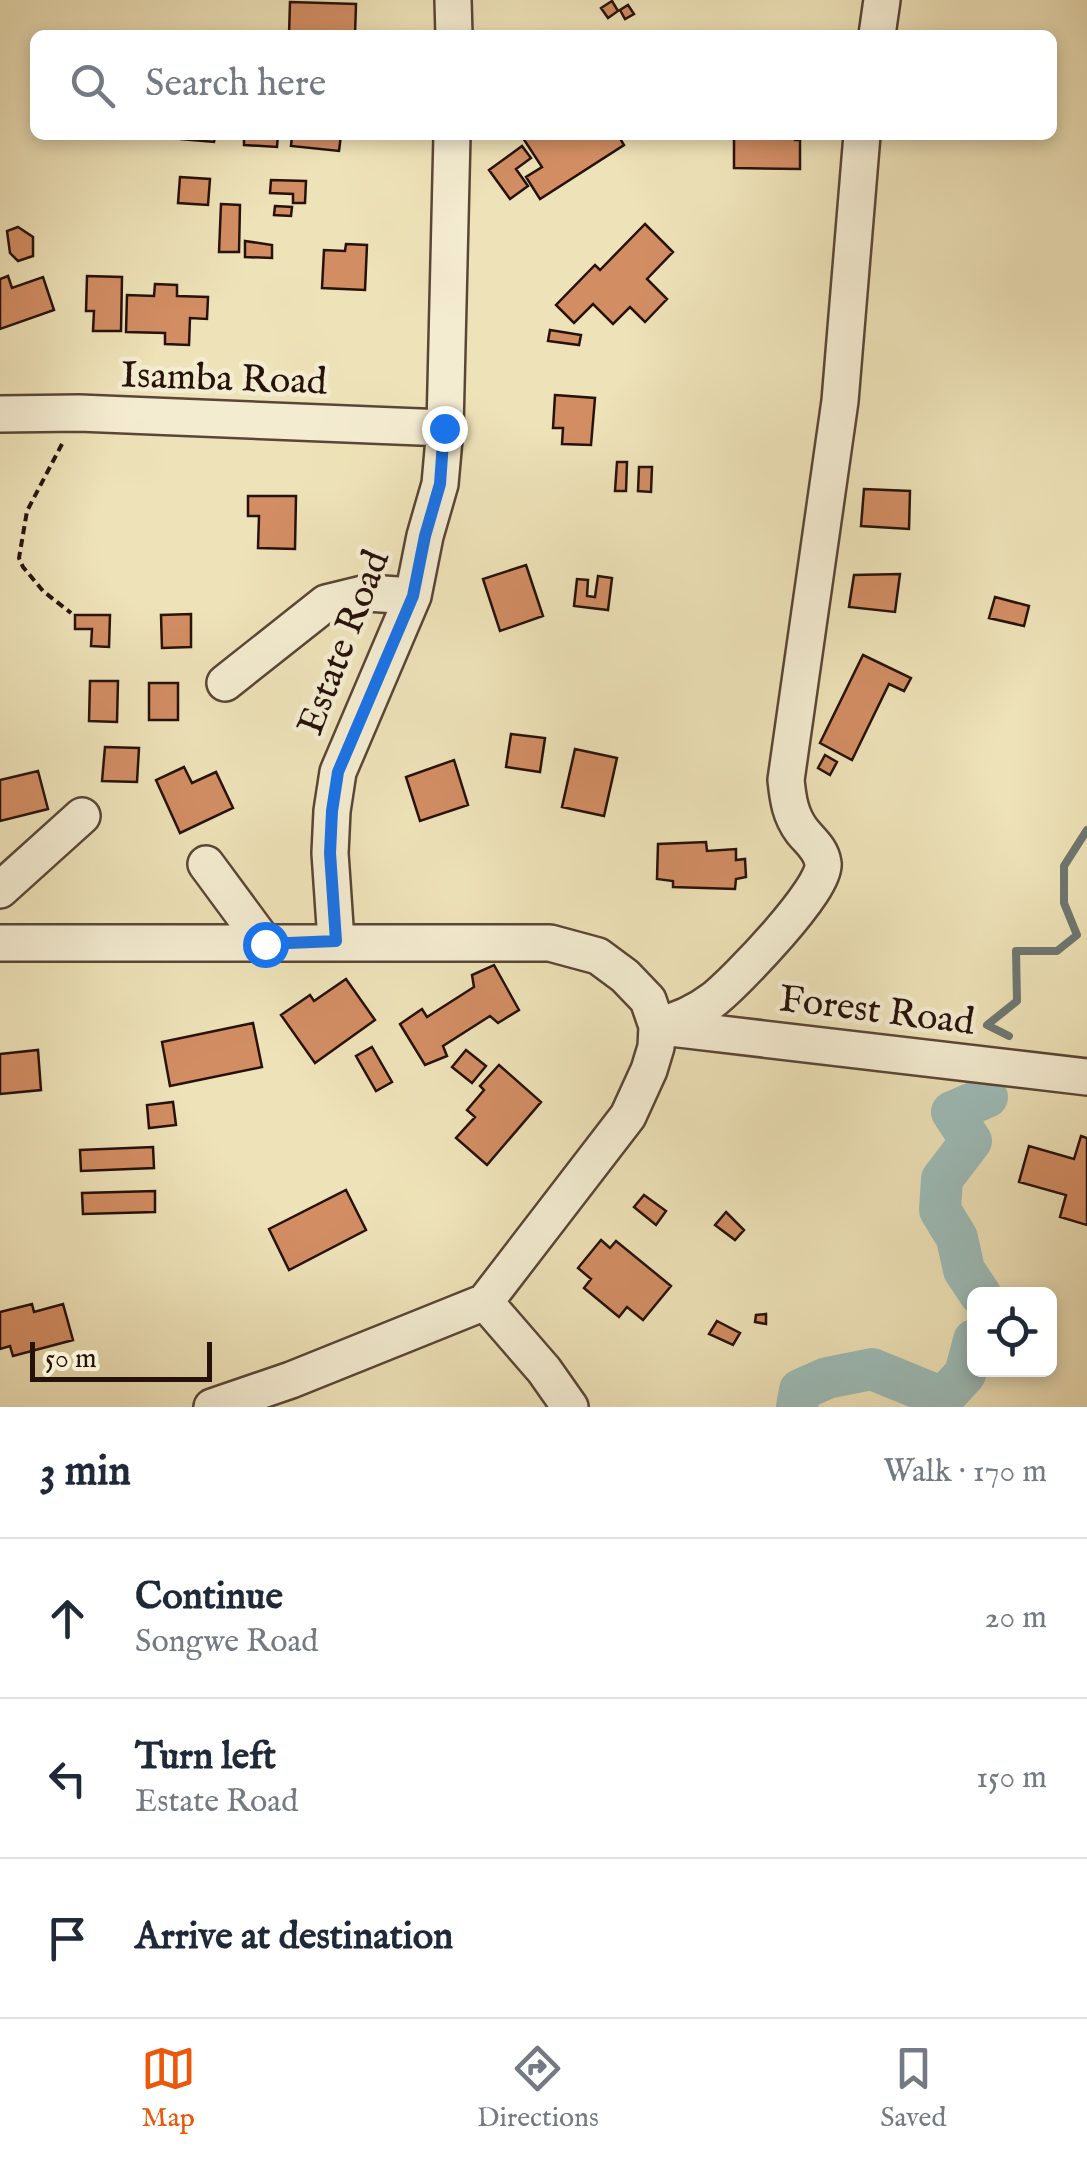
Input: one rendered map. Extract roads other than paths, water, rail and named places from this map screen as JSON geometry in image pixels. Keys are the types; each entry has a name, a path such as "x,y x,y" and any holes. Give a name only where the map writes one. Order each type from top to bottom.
{"street":[{"path":"453,0 454,30"},
{"path":"878,30 882,0"},
{"name":"Estate Road","path":"336,941 330,853 338,772 413,596 440,484 452,140"},
{"path":"656,1026 679,1020 726,988 810,895 824,870 815,845 800,829 789,807 786,780 840,401 862,140"},
{"name":"Isamba Road","path":"0,414 79,413 444,428"},
{"path":"224,684 326,604 367,593 413,596"},
{"path":"0,890 82,816"},
{"path":"206,864 265,944"},
{"path":"0,942 550,942 598,956 648,1000 656,1026 656,1047 628,1116 485,1302 291,1380 212,1407"},
{"name":"Forest Road","path":"656,1026 1087,1077"},
{"path":"485,1302 544,1370 570,1407"}],"waterway":[{"path":"1009,1036 987,1025 1017,1001 1016,951 1057,951 1077,935 1064,903 1064,866 1087,830"},
{"path":"975,1287 964,1270 957,1238 940,1210 942,1179 971,1141 952,1112 987,1097"},
{"path":"797,1407 800,1390 827,1378 872,1369 943,1398 967,1366"}]}
